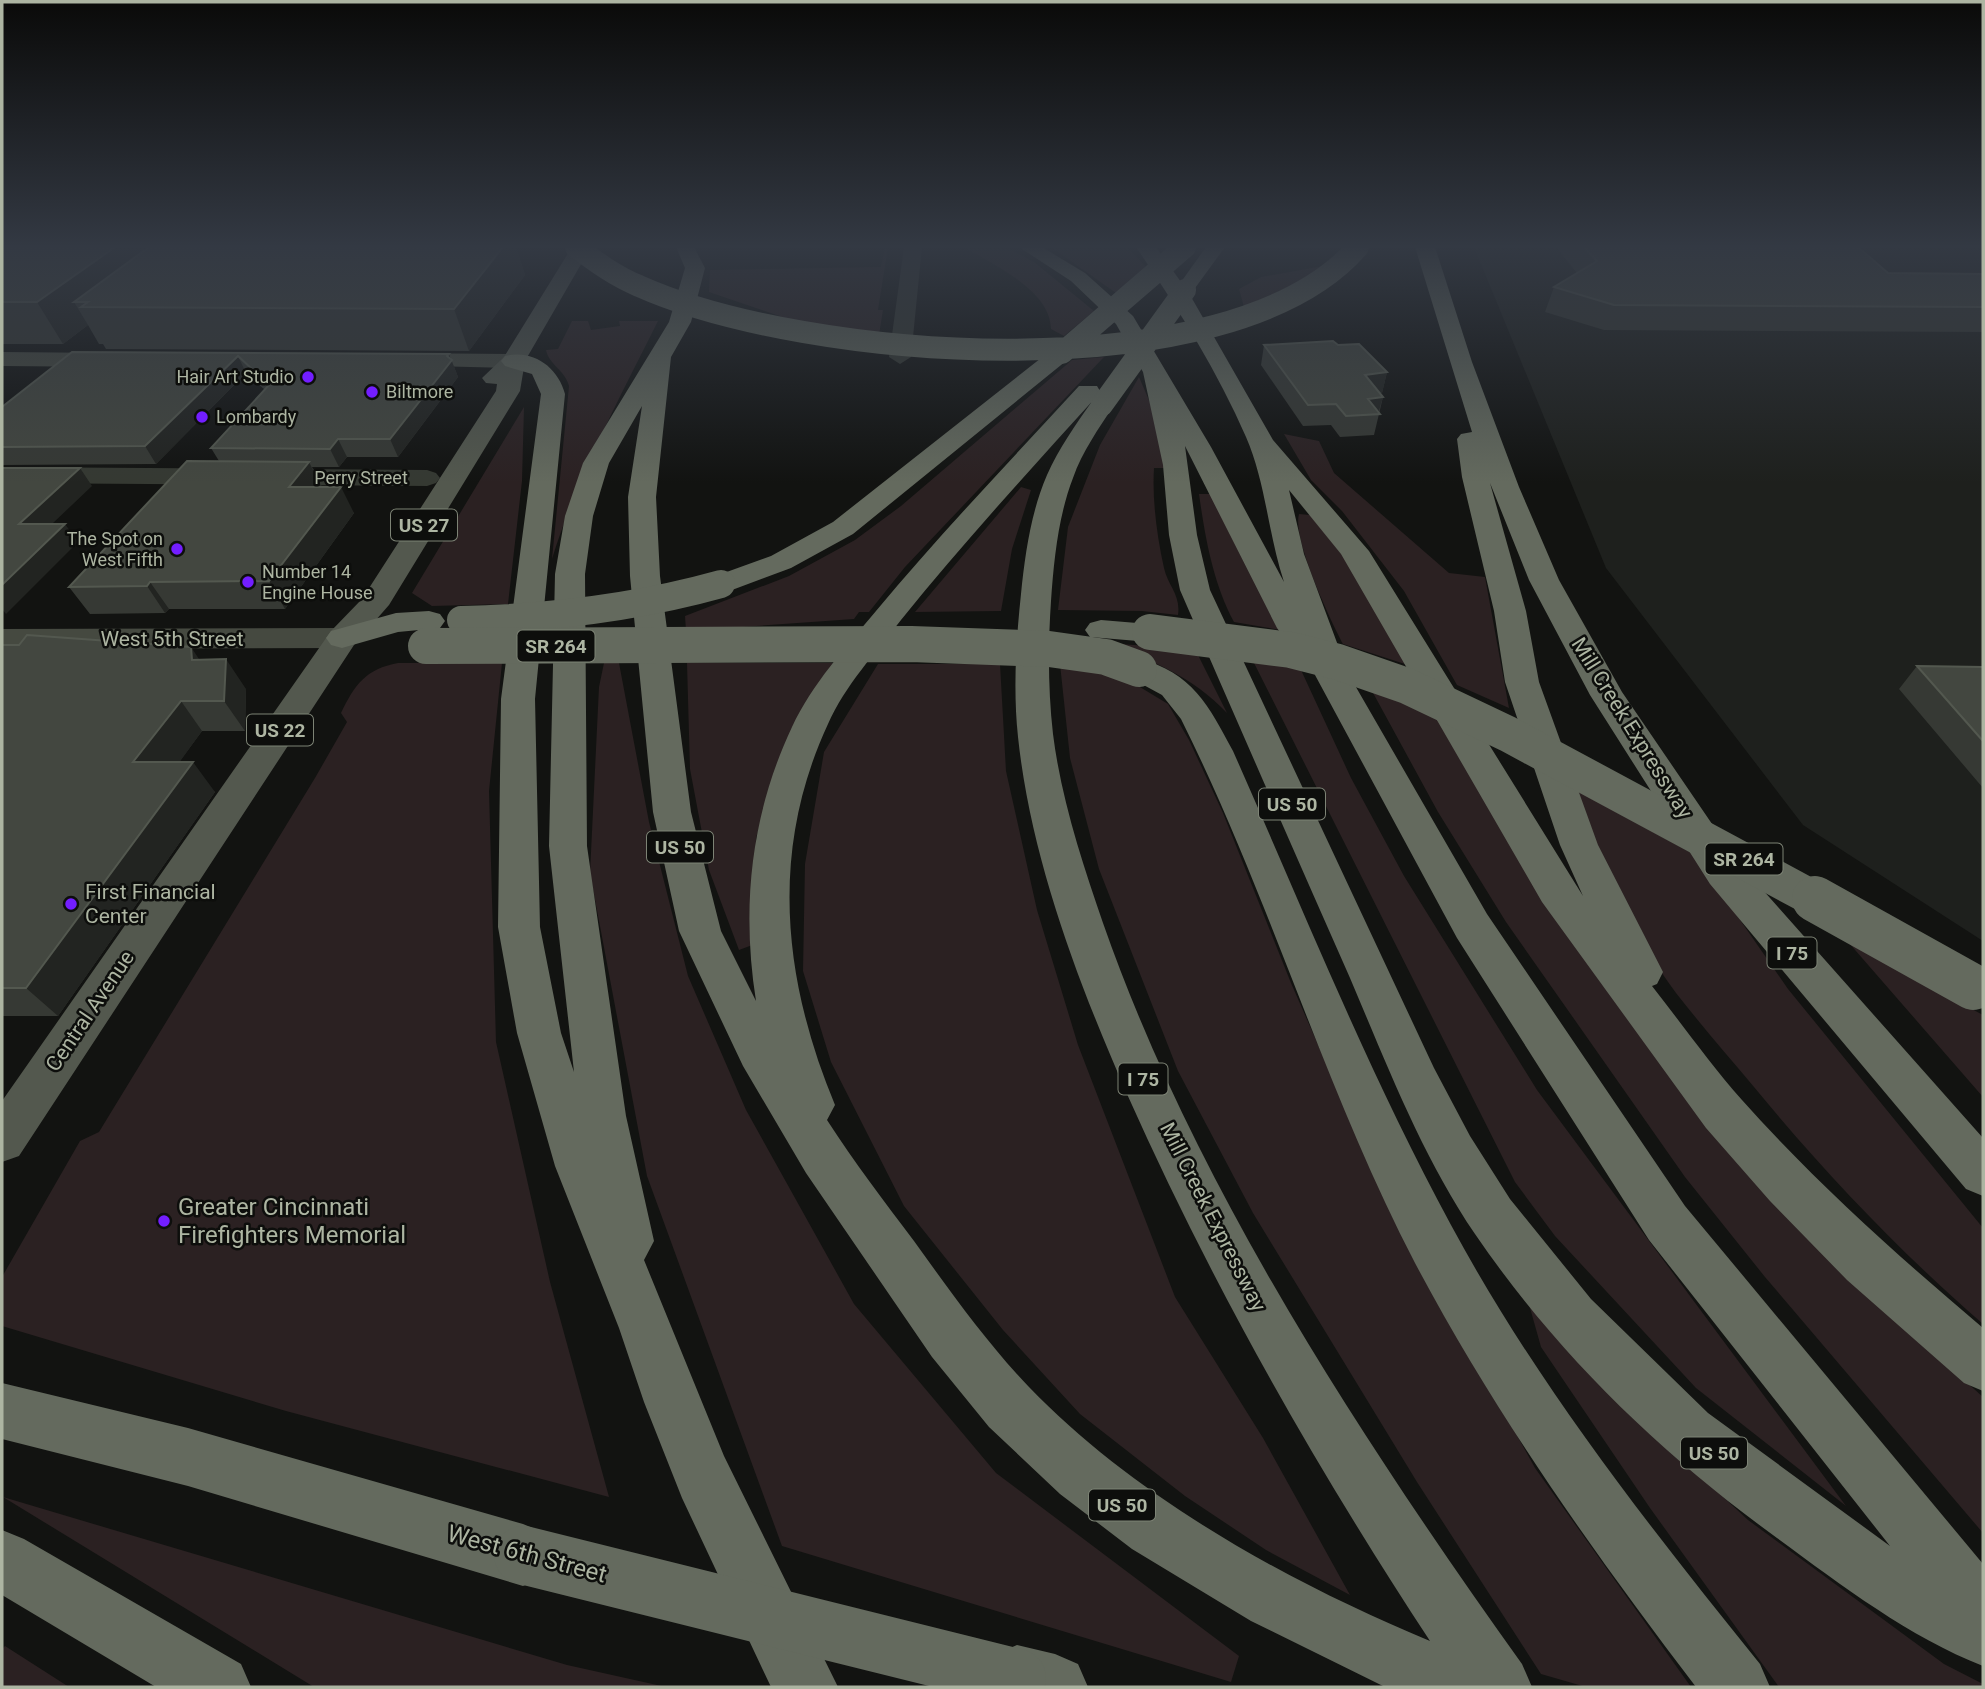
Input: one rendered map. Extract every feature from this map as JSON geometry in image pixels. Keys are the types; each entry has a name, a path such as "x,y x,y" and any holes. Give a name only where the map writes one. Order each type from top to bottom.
{"highway":[{"name":"US 50","path":"676,326 661,359 642,497 645,576 672,812 700,931 759,1052 823,1157 951,1338 1009,1407 1081,1474 1153,1528 1273,1599 1395,1659 1461,1687"},
{"path":"778,326 838,339 906,347 988,351 1088,347 1210,326"},
{"path":"791,326 838,339"},
{"path":"428,633 600,612 663,600 721,584 781,562 843,528 1093,326"},
{"name":"US 50","path":"1128,326 1154,370 1176,465 1183,535 1195,590 1418,1082 1454,1152 1492,1216 1573,1318 1688,1433 1876,1573 1983,1634"},
{"name":"Mill Creek Expressway","path":"1158,326 1095,398 1060,478 1044,531 1032,655 1033,710 1039,764 1069,885 1115,1014 1145,1083 1180,1158 1253,1298 1363,1488 1499,1687"},
{"path":"1199,326 1259,437 1273,477 1293,566 1332,675 1472,926 1667,1223 1983,1613"},
{"name":"Mill Creek Expressway","path":"1449,326 1460,362 1544,580 1607,695 1724,873 1983,1173"},
{"path":"646,1328 602,1116 568,846 569,574 579,516 596,463 661,359"},
{"path":"513,361 530,363 544,370 551,381 553,394 519,699 519,927 539,1033 579,1166 646,1328 671,1402 703,1477 805,1687"},
{"path":"1460,362 1475,477 1510,611 1522,682 1579,845 1618,929 1723,1113"},
{"path":"1154,370 1198,447 1318,676 1401,798"},
{"path":"907,1278 848,1180 804,1088 782,1024 770,961 767,907 773,837 793,767 810,724 833,686 964,524 1095,398"},
{"path":"1259,437 1288,467 1354,551 1556,891 1723,1113 1787,1184 1865,1262 1983,1364"},
{"name":"SR 264","path":"342,638 428,633 686,647 911,644 1101,629 1145,650 1268,646 1337,662 1395,681 1513,736 1754,865 1978,990"},
{"path":"911,644 1049,649 1106,657 1145,650 1196,714 1368,1107 1433,1244 1529,1407 1639,1562 1737,1687"},
{"name":"West 6th Street","path":"2,1411 188,1457 523,1555 1036,1683"},
{"path":"2,1561 218,1687"}],"main road":[{"name":"Central Avenue","path":"342,638 337,612 489,383 513,361 534,326"},
{"name":"Central Avenue","path":"2,1140 342,638 374,605 508,391 513,361"}],"street":[{"path":"900,357 904,326"},
{"path":"33,383 92,336"},
{"path":"2,359 142,360"},
{"path":"371,360 513,361"},
{"name":"Perry Street","path":"2,475 427,478"},
{"name":"West 5th Street","path":"2,639 342,638"}],"shaded area":[{"path":"570,326 590,326 591,330 620,326 656,326 587,467 552,559 569,386 546,350 558,349"},
{"path":"827,326 880,326 879,335"},
{"path":"1050,326 1076,326 1064,336 1051,329"},
{"path":"1506,326 1983,326 1983,941 1803,825 1606,568"},
{"path":"1104,357 905,567 869,612 859,612 854,619 686,631 685,616 789,576 855,540 901,506 1072,360"},
{"path":"1139,377 1158,421 1165,468 1154,468 1156,518 1164,568 1178,602 1178,615 1142,611 1058,610 1068,527 1100,445"},
{"path":"524,407 522,481 508,604 432,606 412,593"},
{"path":"1284,434 1319,441 1334,473 1449,573 1485,577 1509,708 1457,685 1404,591 1342,511 1311,480"},
{"path":"1021,487 1031,490 1012,549 1001,611 915,612"},
{"path":"1199,494 1213,494 1281,630 1234,622 1215,576"},
{"path":"1299,514 1310,515 1356,571 1408,665 1343,644 1306,560 1298,526"},
{"path":"1104,643 1195,649 1227,713 1200,689 1170,670"},
{"path":"1252,659 1301,670 1351,778 1404,876 1537,1090 1846,1506 1696,1388 1555,1236 1515,1182"},
{"path":"398,663 502,663 489,791 496,1042 550,1282 609,1497 286,1411 2,1326 2,1277 80,1141 99,1132 315,778 347,722 341,713 351,694 370,674"},
{"path":"604,663 619,663 649,822 688,976 746,1110 854,1304 996,1473 1239,1656 1231,1682 782,1546 647,1176 590,873 599,687"},
{"path":"687,663 836,663 775,774 756,838 755,944 739,950 709,870 690,769"},
{"path":"878,664 1000,664 1006,771 1037,910 1078,1045 1175,1297 1263,1438 1350,1595 1266,1550 1185,1496 1080,1414 1003,1330 904,1206 831,1062 803,971 805,864 824,752"},
{"path":"1060,664 1130,681 1168,704 1189,740 1223,813 1291,983 1380,1186 1535,1468 1691,1687 1586,1687 1541,1674 1417,1482 1253,1213 1178,1071 1099,869 1070,758"},
{"path":"1372,691 1434,715 1831,1261 1983,1397 1983,1533 1765,1277 1685,1177 1506,922 1438,812"},
{"path":"1574,789 1695,855 1788,989 1983,1228 1983,1324 1922,1269 1835,1180 1676,993 1645,946 1617,895 1593,842"},
{"path":"1849,943 1983,1015 1983,1097"},
{"path":"1525,1290 1591,1374 1748,1520 1944,1664 1983,1684 1983,1687 1779,1687 1650,1508 1541,1347"},
{"path":"3,1497 567,1665 666,1687 314,1687"},
{"path":"5,1646 69,1687 2,1687 2,1649"}],"building":[{"path":"1333,341 1338,345 1359,344 1387,372 1365,375 1383,397 1368,399 1380,414 1346,416 1336,404 1308,405 1264,345"},
{"path":"72,352 449,354 447,356 452,360 390,439 338,439 330,449 211,448 269,385 238,356 145,446 2,447 2,407"},
{"path":"187,461 309,462 289,487 341,487 269,581 150,582 147,586 69,587"},
{"path":"2,468 80,468 19,524 65,524 2,585"},
{"name":"First Financial Center","path":"27,635 191,647 192,660 226,659 224,701 181,701 133,762 193,762 26,988 2,988 2,645 19,645"},
{"path":"1917,666 1983,667 1983,741"}],"place":[{"name":"Hair Art Studio","path":"308,377"},
{"name":"Biltmore","path":"372,392"},
{"name":"Lombardy","path":"202,417"},
{"name":"The Spot on West Fifth","path":"177,549"},
{"name":"Number 14 Engine House","path":"248,582"},
{"name":"First Financial Center","path":"71,904"},
{"name":"Greater Cincinnati Firefighters Memorial","path":"164,1221"}]}
